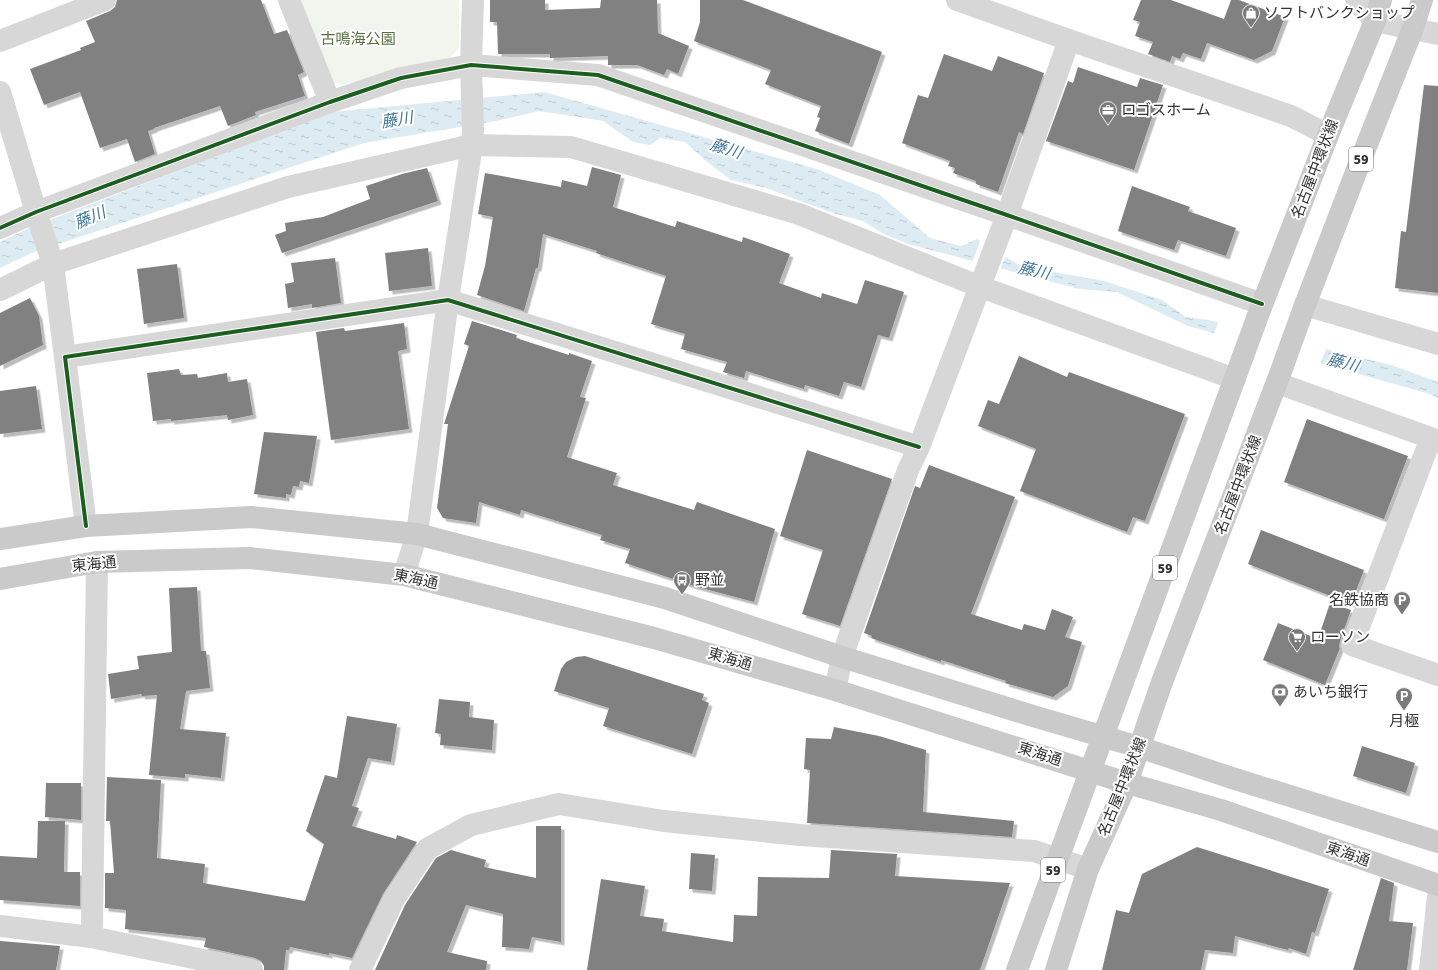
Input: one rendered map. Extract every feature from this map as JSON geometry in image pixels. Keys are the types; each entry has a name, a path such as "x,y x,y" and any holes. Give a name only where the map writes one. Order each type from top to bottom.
{"main road":[{"name":"名古屋中環状線","path":"1017,970 1261,307 1374,22 1381,0"},
{"name":"名古屋中環状線","path":"1056,970 1088,869 1127,783 1139,747 1302,312 1413,28 1422,0"},
{"path":"0,539 86,526 251,517 417,534 665,598 842,657 1139,747 1232,778 1438,842"},
{"name":"東海通","path":"0,579 97,562 249,558 404,575 654,638 835,690 1091,770 1127,783 1221,810 1438,885"}],"street":[{"path":"0,41 105,0"},
{"path":"289,0 330,102"},
{"path":"404,575 417,534 448,300 473,138 473,0"},
{"path":"957,0 1291,116 1328,135"},
{"path":"1356,0 1374,22 1413,28 1438,34"},
{"path":"835,690 842,657 908,470 919,446 1004,221 1069,40"},
{"path":"0,228 38,216 330,102 401,78 472,72 598,75 1004,221 1261,307"},
{"path":"0,92 52,259 86,526"},
{"path":"0,290 52,259 288,187 473,138 571,147 799,214 1237,372"},
{"path":"65,358 448,300 919,446"},
{"path":"1302,312 1438,344"},
{"path":"1278,378 1435,440 1352,645 1438,675"},
{"path":"91,937 97,562"},
{"path":"360,970 394,899 427,848 471,825 559,804 664,821 800,835 1034,851 1088,869"},
{"path":"1430,970 1438,896"},
{"path":"0,926 91,937 252,970"}],"green space":[{"name":"古鳴海公園","path":"296,0 459,0 459,48 449,59 342,85 330,82"}],"water":[{"name":"藤川","path":"544,92 817,169 880,195 930,238 961,246 977,239 1021,266 1104,281 1162,300 1186,317 1208,320 1391,365 1438,382 1438,398 1430,394 1188,326 1117,292 1079,289 908,244 882,233 863,221 833,213 766,188 731,180 706,161 685,142 660,138 650,145 633,142 603,121 539,111 496,121 364,143 34,252 0,268 0,242 29,228 331,112"}],"pier":[{"path":"981,239 1006,255 1000,270 972,263"},
{"path":"1219,321 1327,347 1320,365 1213,335"}],"building":[{"path":"117,0 261,0 274,34 287,30 304,72 298,75 305,96 255,112 256,115 228,126 220,106 154,128 148,131 155,154 135,162 127,139 100,148 80,92 44,105 30,69 81,50 80,48 95,42 86,21 110,11 115,7"},
{"path":"490,0 545,0 545,10 600,8 601,0 657,0 658,33 689,46 678,74 667,69 664,75 637,65 608,65 608,56 550,58 550,54 498,54 497,22 490,22"},
{"path":"700,0 743,0 882,52 849,144 815,131 820,118 817,117 821,106 765,84 771,70 694,41 700,22"},
{"path":"1141,0 1171,0 1224,19 1231,0 1239,0 1285,17 1272,51 1254,60 1207,43 1201,59 1183,53 1180,59 1172,56 1170,62 1148,54 1153,42 1135,36 1140,22 1133,20"},
{"path":"944,54 992,71 998,56 1044,73 1023,134 1019,132 998,192 976,184 976,181 953,173 955,168 948,166 950,161 902,143 918,95 928,98"},
{"path":"1078,67 1137,87 1140,78 1163,85 1134,170 1046,141 1068,81 1073,83"},
{"path":"1424,85 1438,86 1438,293 1395,288 1401,231 1406,232"},
{"path":"592,167 621,175 613,207 675,227 677,221 742,242 743,237 790,254 779,283 821,298 822,293 857,304 865,280 904,292 889,338 878,335 861,387 844,382 839,396 805,385 804,389 746,371 744,378 723,372 727,362 681,349 685,334 651,324 666,276 596,253 597,251 543,234 538,268 536,268 524,311 477,295 485,266 493,217 478,214 485,173 561,187 562,180 587,186"},
{"path":"427,168 438,201 282,253 275,235 286,231 285,223 323,217 370,199 366,186 402,174"},
{"path":"1132,186 1190,207 1188,211 1236,228 1226,256 1178,240 1174,250 1118,231"},
{"path":"428,248 432,286 389,291 385,253"},
{"path":"335,258 341,303 312,308 312,304 288,308 285,284 294,282 291,263"},
{"path":"177,264 184,318 144,324 137,269"},
{"path":"30,298 39,316 43,345 0,366 0,313"},
{"path":"472,321 517,335 516,338 592,361 580,397 586,398 567,457 617,473 613,485 694,510 697,502 775,529 754,602 694,586 625,563 630,549 600,540 602,535 521,510 520,515 479,502 476,523 443,518 437,508 448,424 444,424 469,346 464,344"},
{"path":"404,323 407,349 398,351 409,429 331,440 316,332 344,328 345,331"},
{"path":"1019,356 1067,377 1069,372 1185,414 1145,521 1133,517 1127,532 1020,491 1036,449 978,426 988,400 999,404"},
{"path":"179,369 181,375 197,374 198,378 227,373 228,382 247,379 253,415 228,420 227,415 171,421 171,419 153,421 147,373"},
{"path":"36,386 42,429 0,434 0,391"},
{"path":"1307,419 1408,456 1384,519 1284,482"},
{"path":"264,432 317,436 309,483 300,481 299,487 293,486 291,495 286,494 286,498 254,494"},
{"path":"807,450 892,479 840,626 802,614 823,550 780,536"},
{"path":"929,465 1015,497 971,614 1022,630 1024,624 1045,630 1052,609 1073,617 1065,637 1082,642 1068,686 1053,697 1005,683 1006,681 941,660 941,662 871,638 872,636 864,633 915,486 920,488"},
{"path":"1261,530 1364,570 1351,604 1248,564"},
{"path":"197,587 201,651 206,651 210,688 186,691 180,729 226,733 221,778 185,774 185,778 149,775 157,695 142,696 141,694 111,699 108,674 139,669 137,656 172,652 169,588"},
{"path":"1330,603 1351,610 1340,641 1340,648 1325,685 1263,660 1278,623 1318,639"},
{"path":"585,656 704,694 702,700 709,703 692,754 603,726 609,708 554,691 561,669 566,662 576,657"},
{"path":"439,699 470,702 469,717 494,720 492,750 440,745 441,734 435,733"},
{"path":"347,716 397,724 391,762 368,758 352,806 359,808 352,826 396,839 397,835 417,842 383,894 352,958 290,947 289,950 286,950 284,970 264,970 264,966 261,961 255,958 204,947 206,938 125,929 126,910 105,908 105,873 114,873 110,821 106,821 107,777 161,780 157,858 205,864 203,883 305,901 324,844 306,831 325,775 337,778"},
{"path":"834,727 879,736 926,750 923,812 1014,821 1012,837 807,823 810,770 804,769 806,738 831,739"},
{"path":"1362,746 1415,763 1406,793 1353,776"},
{"path":"46,783 81,783 81,820 45,817"},
{"path":"38,821 65,821 64,872 80,872 80,906 0,900 0,856 37,858"},
{"path":"536,826 561,826 561,942 532,937 529,949 502,947 503,914 466,905 447,952 487,961 486,970 375,970 405,905 436,858 451,850 486,860 484,867 536,878"},
{"path":"1197,847 1329,889 1315,933 1312,932 1306,954 1289,948 1288,950 1235,936 1233,953 1205,950 1201,970 1102,970 1116,910 1129,913 1142,874"},
{"path":"831,850 897,854 895,876 1010,883 980,970 587,970 601,879 645,886 640,916 664,919 662,931 733,942 734,915 757,916 758,877 829,878"},
{"path":"691,853 715,855 712,891 689,889"},
{"path":"1381,878 1394,883 1389,921 1413,923 1407,970 1353,970"},
{"path":"0,941 60,946 56,970 0,970"}],"cycle path":[{"path":"0,228 36,212 330,102 401,78 471,65 598,75 1262,304"},
{"path":"86,526 65,357 448,300 919,447"}],"place":[{"name":"ソフトバンクショップ","path":"1251,28"},
{"name":"ロゴスホーム","path":"1108,125"},
{"name":"野並","path":"682,595"},
{"name":"名鉄協商","path":"1402,615"},
{"name":"ローソン","path":"1297,652"},
{"name":"あいち銀行","path":"1280,707"},
{"name":"月極","path":"1404,711"}]}
